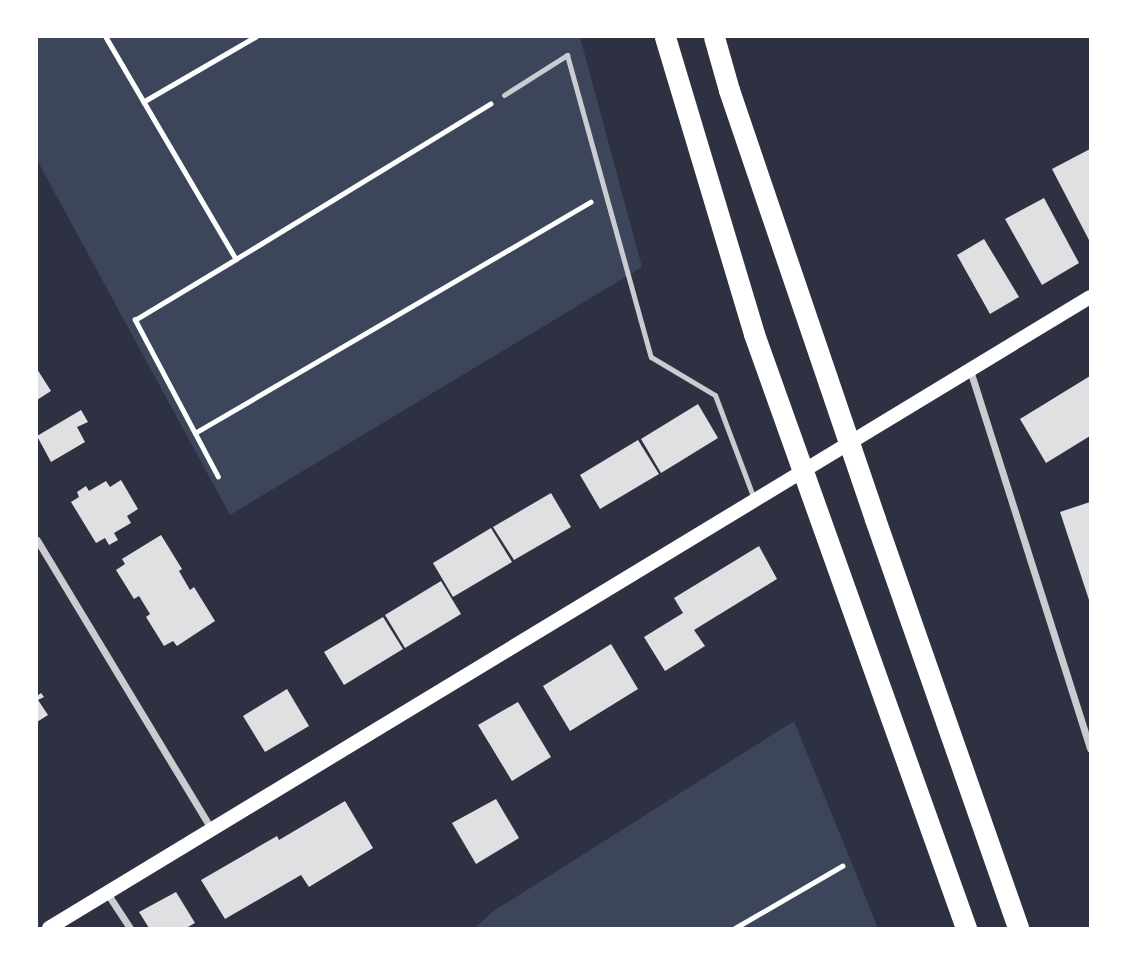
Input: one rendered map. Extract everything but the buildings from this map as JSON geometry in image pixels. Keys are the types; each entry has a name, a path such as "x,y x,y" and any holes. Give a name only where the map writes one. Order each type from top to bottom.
{"highway":[{"path":"665,37 754,334 966,928"},
{"path":"715,37 729,90 870,506 1018,928"}],"main road":[{"path":"49,928 1090,297"}],"street":[{"path":"970,370 1090,748"},
{"path":"37,540 211,829"},
{"path":"106,892 130,928"}],"lane":[{"path":"504,95 567,55 651,357 715,395 760,499"}],"path":[{"path":"106,37 236,259"},
{"path":"144,102 256,37"},
{"path":"218,477 135,320 504,95"},
{"path":"195,433 605,193"},
{"path":"736,928 842,866"}],"shaded area":[{"path":"37,37 580,37 642,267 230,515 37,160"},
{"path":"794,721 878,928 475,928 492,912"}]}
